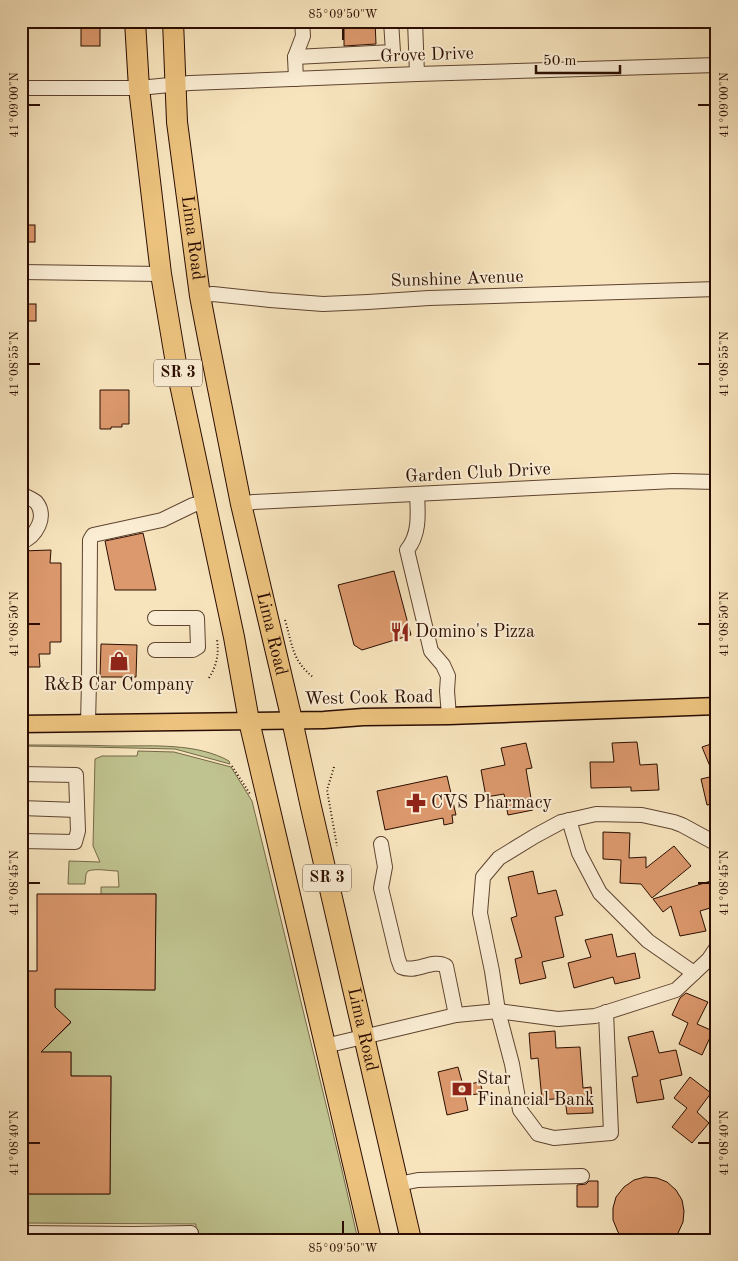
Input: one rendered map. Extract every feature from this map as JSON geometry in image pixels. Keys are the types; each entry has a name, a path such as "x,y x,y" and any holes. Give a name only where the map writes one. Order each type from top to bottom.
{"highway":[{"name":"Lima Road","path":"135,21 139,88 161,274 178,375 234,637 248,721 371,1240"},
{"name":"Lima Road","path":"173,21 177,122 200,296 241,504 411,1240"}],"main road":[{"name":"West Cook Road","path":"21,724 324,720 363,717 449,716 717,706"}],"street":[{"path":"296,79 295,57 303,36 302,21"},
{"path":"295,57 393,52 391,21"},
{"path":"415,21 417,74"},
{"name":"Grove Drive","path":"21,88 139,88 176,84 417,74 717,65"},
{"path":"21,272 161,274"},
{"name":"Sunshine Avenue","path":"200,296 213,294 323,304 429,298 717,289"},
{"name":"Garden Club Drive","path":"241,504 264,501 674,482 717,482"},
{"path":"21,494 36,502 40,512 40,522 36,532 27,540 21,542"},
{"path":"417,494 418,522 413,543 407,550 431,651 443,665 448,676 449,716"},
{"path":"88,723 90,540 93,535 162,520 193,505 206,502"},
{"path":"155,618 197,618 198,647 193,650 155,650"},
{"path":"21,774 76,775 78,831 75,842 21,841"},
{"path":"21,808 77,810"},
{"path":"606,1012 611,1133 554,1138 538,1134 520,1110 512,1064 498,1011 480,913 483,877 499,858 535,836 561,822 596,814 642,815 682,825 717,844"},
{"path":"569,820 579,853 600,892 648,941 694,973"},
{"path":"381,844 385,868 381,888 401,966 407,969 442,963 446,966 456,1015"},
{"path":"324,1046 456,1015 498,1011 558,1020 595,1016 676,990 709,959 717,947"},
{"path":"398,1184 418,1180 582,1176"},
{"path":"21,1233 191,1233 190,1240"}],"green space":[{"path":"21,745 189,748 216,755 229,761 230,764 175,749"},
{"path":"138,751 174,752 231,767 252,801 358,1240 195,1240 196,1224 23,1223 23,1194 110,1194 111,1077 71,1076 71,1052 41,1052 71,1023 55,1007 55,989 155,990 156,894 101,895 101,887 119,887 118,871 91,870 86,874 85,884 68,884 69,861 100,862 93,846 95,759 102,756 137,756"}],"building":[{"path":"81,21 100,21 100,46 81,46"},
{"path":"344,21 375,21 376,44 344,46"},
{"path":"21,225 35,225 35,242 21,242"},
{"path":"21,304 36,304 36,321 21,321"},
{"path":"100,390 129,390 129,424 122,424 122,427 111,427 111,429 100,429"},
{"path":"143,533 156,590 115,590 105,541"},
{"path":"51,550 50,563 61,563 61,642 50,642 50,654 39,654 40,667 21,667 21,551"},
{"path":"394,571 411,635 362,650 354,645 338,585"},
{"name":"R&B Car Company","path":"101,644 137,645 136,677 100,677"},
{"path":"637,742 640,765 657,764 659,790 631,791 631,787 591,788 590,762 614,762 612,743"},
{"path":"717,742 717,803 707,805 701,779 714,776 702,747"},
{"path":"526,743 532,768 526,769 533,810 508,815 504,794 486,797 481,770 505,765 501,748"},
{"name":"CVS Pharmacy","path":"447,776 456,815 452,815 453,823 444,825 443,818 385,830 377,791"},
{"path":"603,832 630,833 629,858 646,857 646,868 674,846 691,866 652,898 641,884 620,883 621,860 603,859"},
{"path":"533,871 538,894 556,890 563,915 555,917 564,957 542,962 546,978 520,984 515,959 522,957 511,918 517,916 508,877"},
{"path":"714,880 717,890 717,906 700,911 706,931 680,936 671,906 663,912 653,899"},
{"path":"37,894 156,894 155,990 55,989 55,1007 71,1022 41,1052 71,1052 71,1076 111,1076 110,1194 21,1194 21,971 37,971"},
{"path":"612,934 617,957 635,953 640,978 615,984 613,977 574,988 568,963 591,957 585,940"},
{"path":"686,993 708,1002 697,1024 713,1031 702,1055 679,1044 688,1023 672,1015 680,998"},
{"path":"555,1031 556,1048 580,1047 583,1088 591,1087 593,1113 567,1114 565,1098 542,1100 538,1058 531,1059 529,1033"},
{"path":"653,1031 659,1053 676,1050 682,1075 660,1080 664,1099 637,1103 632,1077 638,1076 628,1037"},
{"name":"Star Financial Bank","path":"458,1067 463,1085 480,1082 483,1093 465,1096 468,1110 447,1115 438,1072"},
{"path":"690,1077 711,1093 697,1112 709,1123 692,1143 672,1127 687,1108 674,1098"},
{"path":"645,1177 657,1178 667,1182 676,1190 682,1200 683,1222 678,1233 671,1240 625,1240 618,1232 613,1220 613,1208 616,1197 624,1187 634,1180"},
{"path":"589,1181 598,1181 598,1207 577,1207 577,1185 586,1184"}],"place":[{"name":"Domino's Pizza","path":"400,632"},
{"name":"R&B Car Company","path":"119,661"},
{"name":"CVS Pharmacy","path":"416,803"},
{"name":"Star Financial Bank","path":"462,1089"}]}
